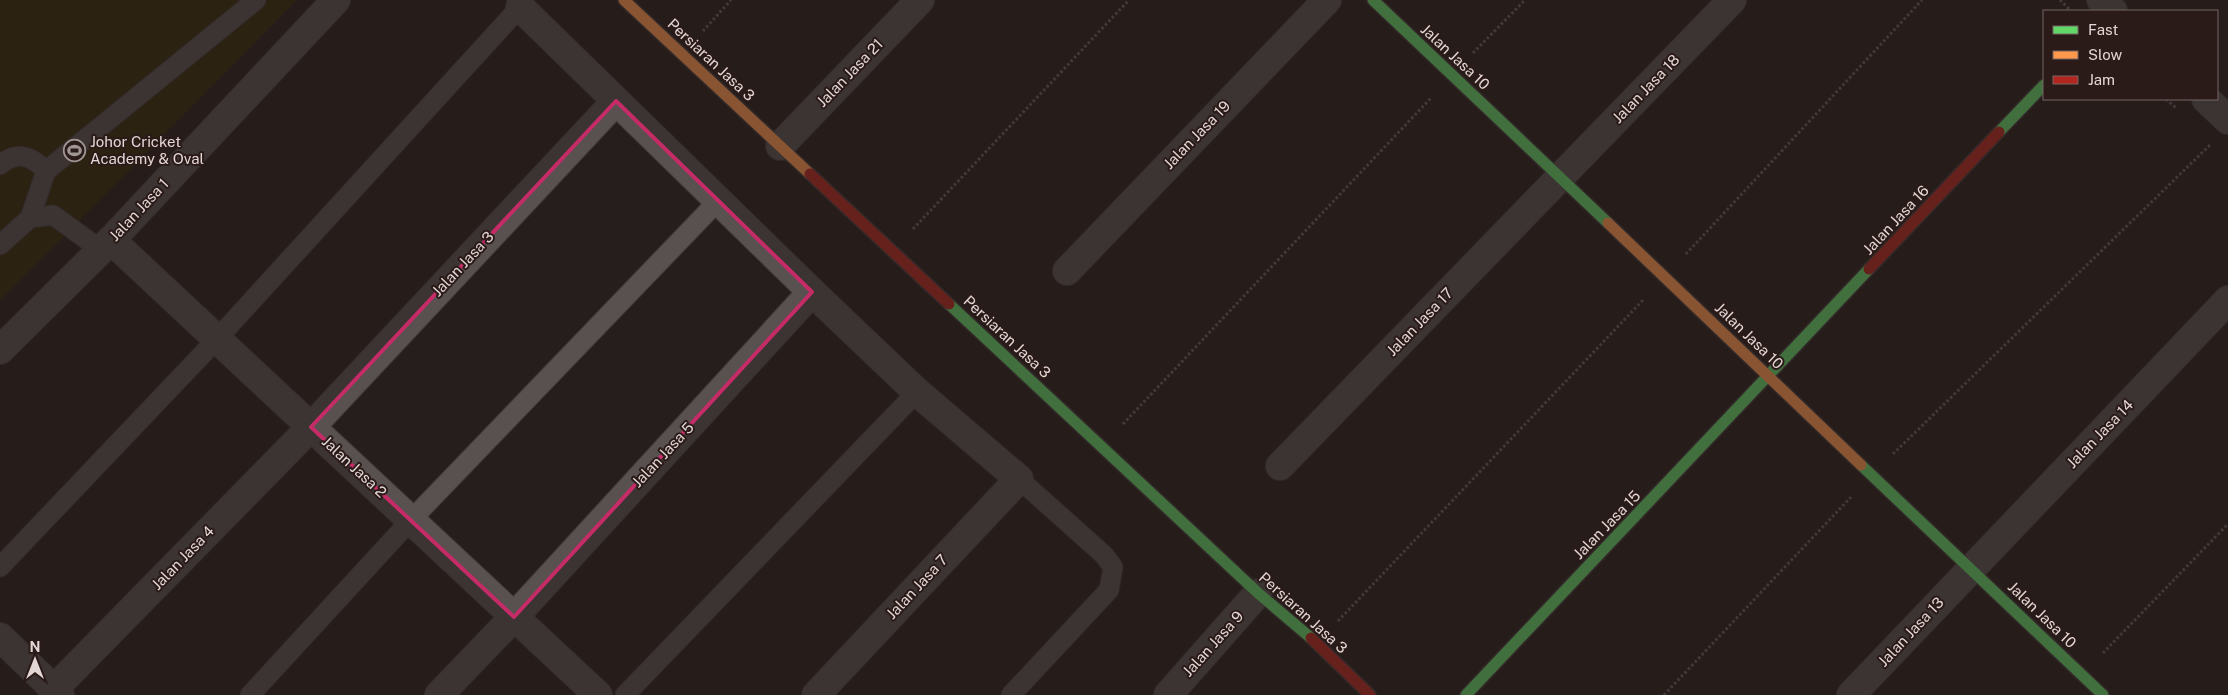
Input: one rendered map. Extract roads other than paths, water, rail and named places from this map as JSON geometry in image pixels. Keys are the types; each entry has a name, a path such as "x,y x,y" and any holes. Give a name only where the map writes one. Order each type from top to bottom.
{"street":[{"name":"Jalan Jasa 1","path":"0,350 106,245 336,0"},
{"name":"Persiaran Jasa 3","path":"624,0 1258,593 1317,643 1370,695"},
{"name":"Jalan Jasa 21","path":"780,146 920,0"},
{"name":"Jalan Jasa 19","path":"1067,271 1327,0"},
{"name":"Jalan Jasa 10","path":"1373,0 1972,568 2103,695"},
{"name":"Jalan Jasa 18","path":"1560,177 1732,0"},
{"path":"2101,0 2112,10"},
{"path":"520,7 917,392 1018,479"},
{"name":"Jalan Jasa 16","path":"1769,376 2043,86"},
{"path":"2207,100 2228,120"},
{"name":"Jalan Jasa 3","path":"311,427 616,101"},
{"name":"Jalan Jasa 17","path":"1280,466 1560,177"},
{"name":"Jalan Jasa 2","path":"106,245 216,338 598,695"},
{"name":"Jalan Jasa 5","path":"439,695 514,617 812,292"},
{"name":"Jalan Jasa 14","path":"1972,568 2228,300"},
{"name":"Jalan Jasa 15","path":"1466,695 1769,376"},
{"name":"Jalan Jasa 4","path":"57,692 311,427"},
{"name":"Jalan Jasa 7","path":"816,695 1018,479"},
{"name":"Jalan Jasa 13","path":"1851,695 1972,568"},
{"name":"Jalan Jasa 9","path":"1168,695 1258,593"},
{"path":"0,637 57,692"}],"lane":[{"path":"0,245 30,218 46,171 256,0"},
{"path":"0,567 216,338 520,7"},
{"path":"0,165 14,156 25,156 35,160 46,171"},
{"path":"250,695 411,520 718,201"},
{"path":"30,218 53,215 106,245"},
{"path":"625,695 917,392"},
{"path":"1011,695 1109,590 1113,568 1104,555 1018,479"}],"place":[{"name":"Johor Cricket Academy & Oval","path":"74,151"}]}
